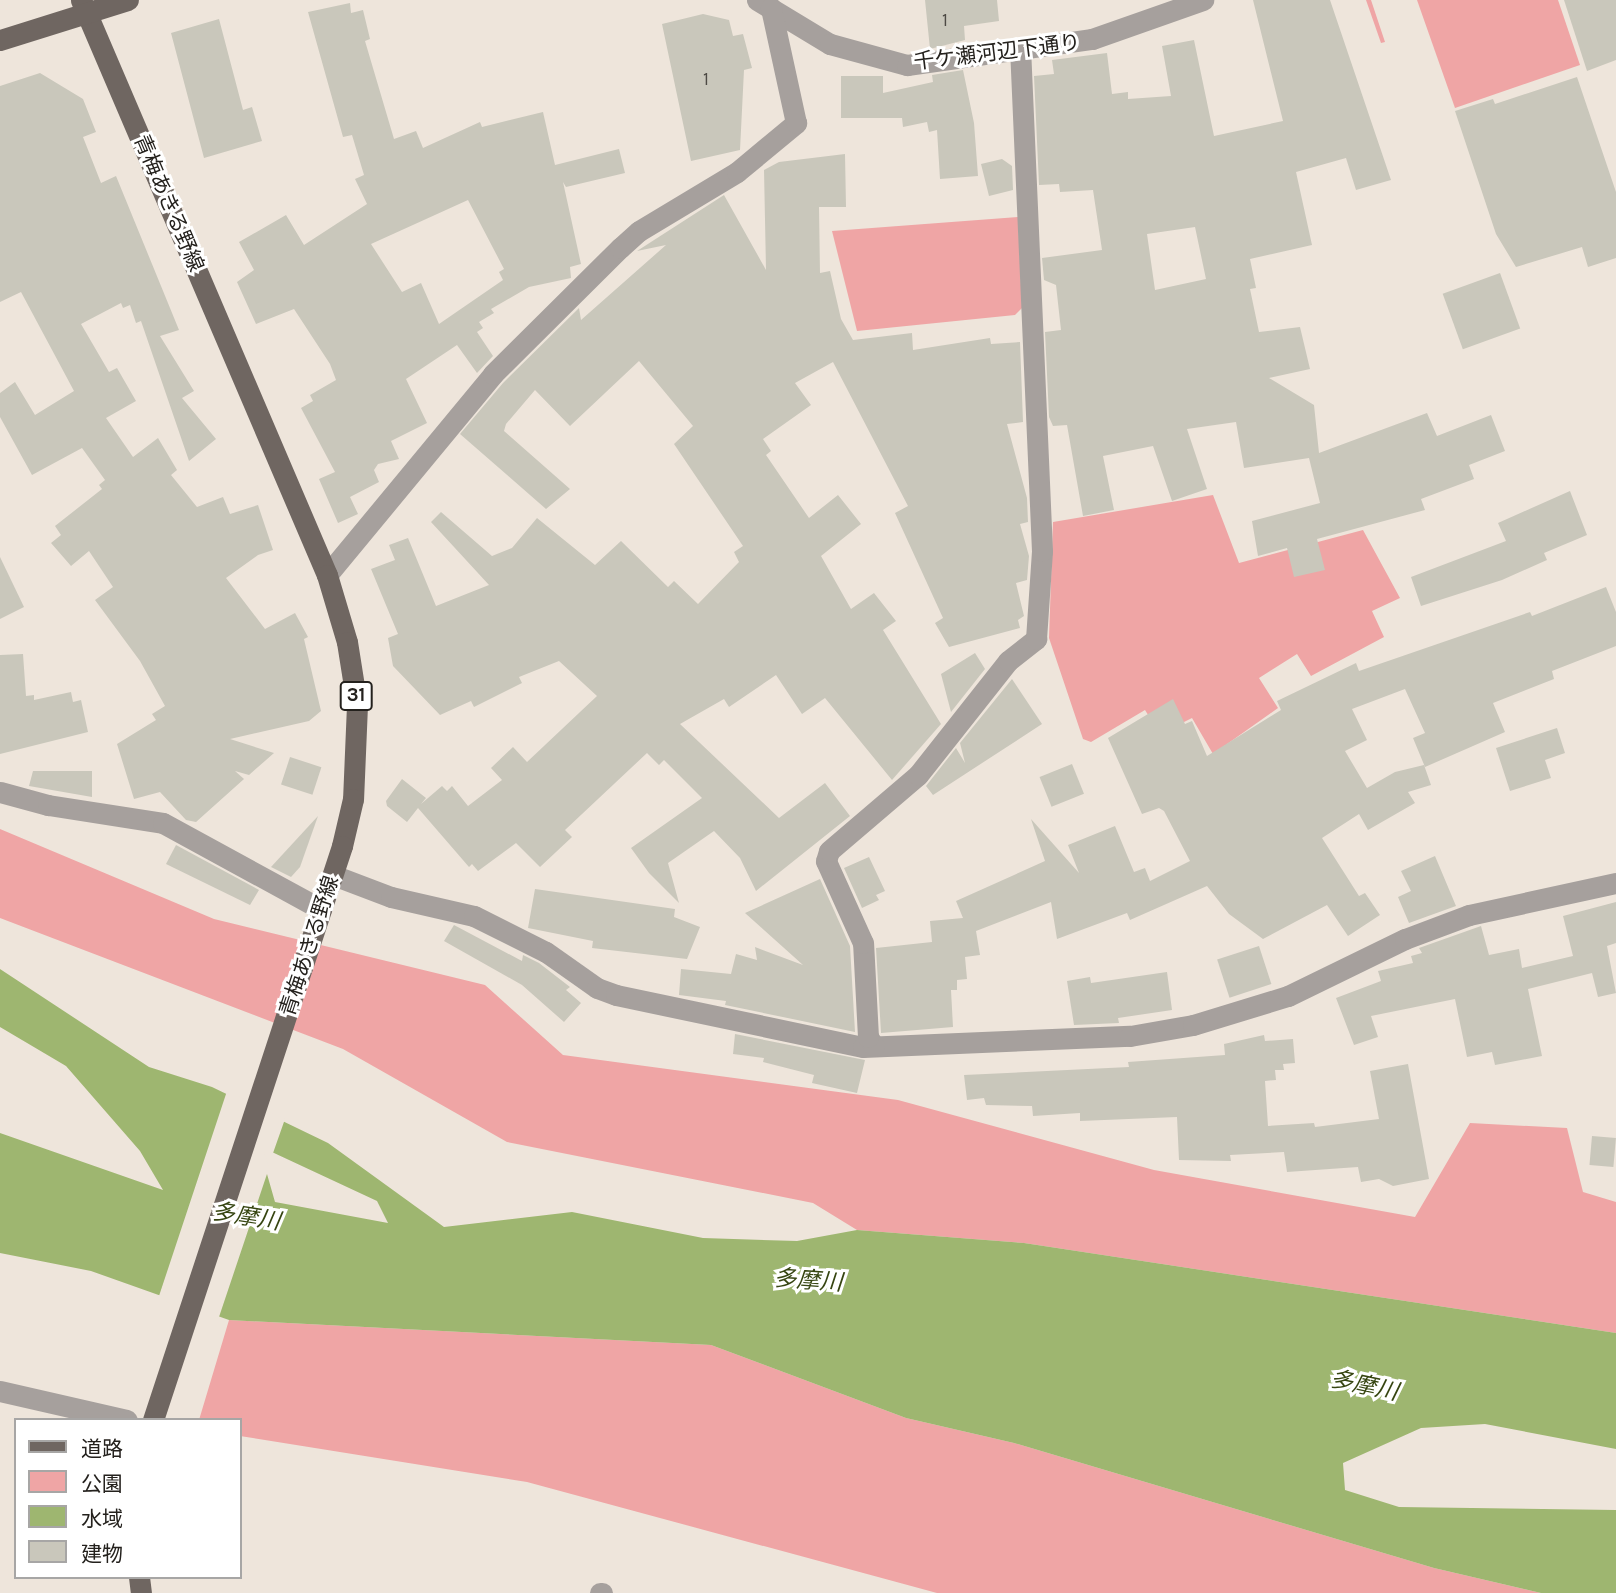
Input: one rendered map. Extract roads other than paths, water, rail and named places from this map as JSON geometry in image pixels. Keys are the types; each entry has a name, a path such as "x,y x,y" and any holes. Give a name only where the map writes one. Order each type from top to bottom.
{"main road":[{"path":"0,40 84,6 128,0"},
{"name":"青梅あきる野線","path":"84,6 327,575 347,642 357,705 354,799 333,874 154,1418"}],"street":[{"name":"千ケ瀬河辺下通り","path":"764,4 830,44 907,65 1020,52 1092,39 1203,0"},
{"path":"327,575 493,374 612,257 639,231 737,172 796,123 764,4"},
{"path":"874,1046 869,1037 863,943 826,861 829,851 918,775 1008,661 1036,639 1042,551 1020,52"},
{"path":"0,792 48,805 163,822 321,909"},
{"path":"333,874 391,897 483,920 546,952 576,976 616,995 874,1046 1130,1036 1194,1025 1288,996 1405,939 1469,915 1616,883"},
{"path":"0,1391 118,1418"}],"water":[{"name":"多摩川","path":"0,969 149,1067 212,1087 328,1143 444,1227 572,1212 703,1238 797,1241 857,1230 1024,1243 1616,1333 1616,1449 1485,1424 1421,1428 1343,1463 1345,1490 1399,1507 1616,1510 1616,1593 1541,1593 1434,1568 1014,1443 906,1418 711,1345 229,1320 91,1271 0,1253 0,1133 163,1190 140,1151 66,1066 0,1027","holes":["259,1146 377,1201 388,1223 275,1202"]}]}
